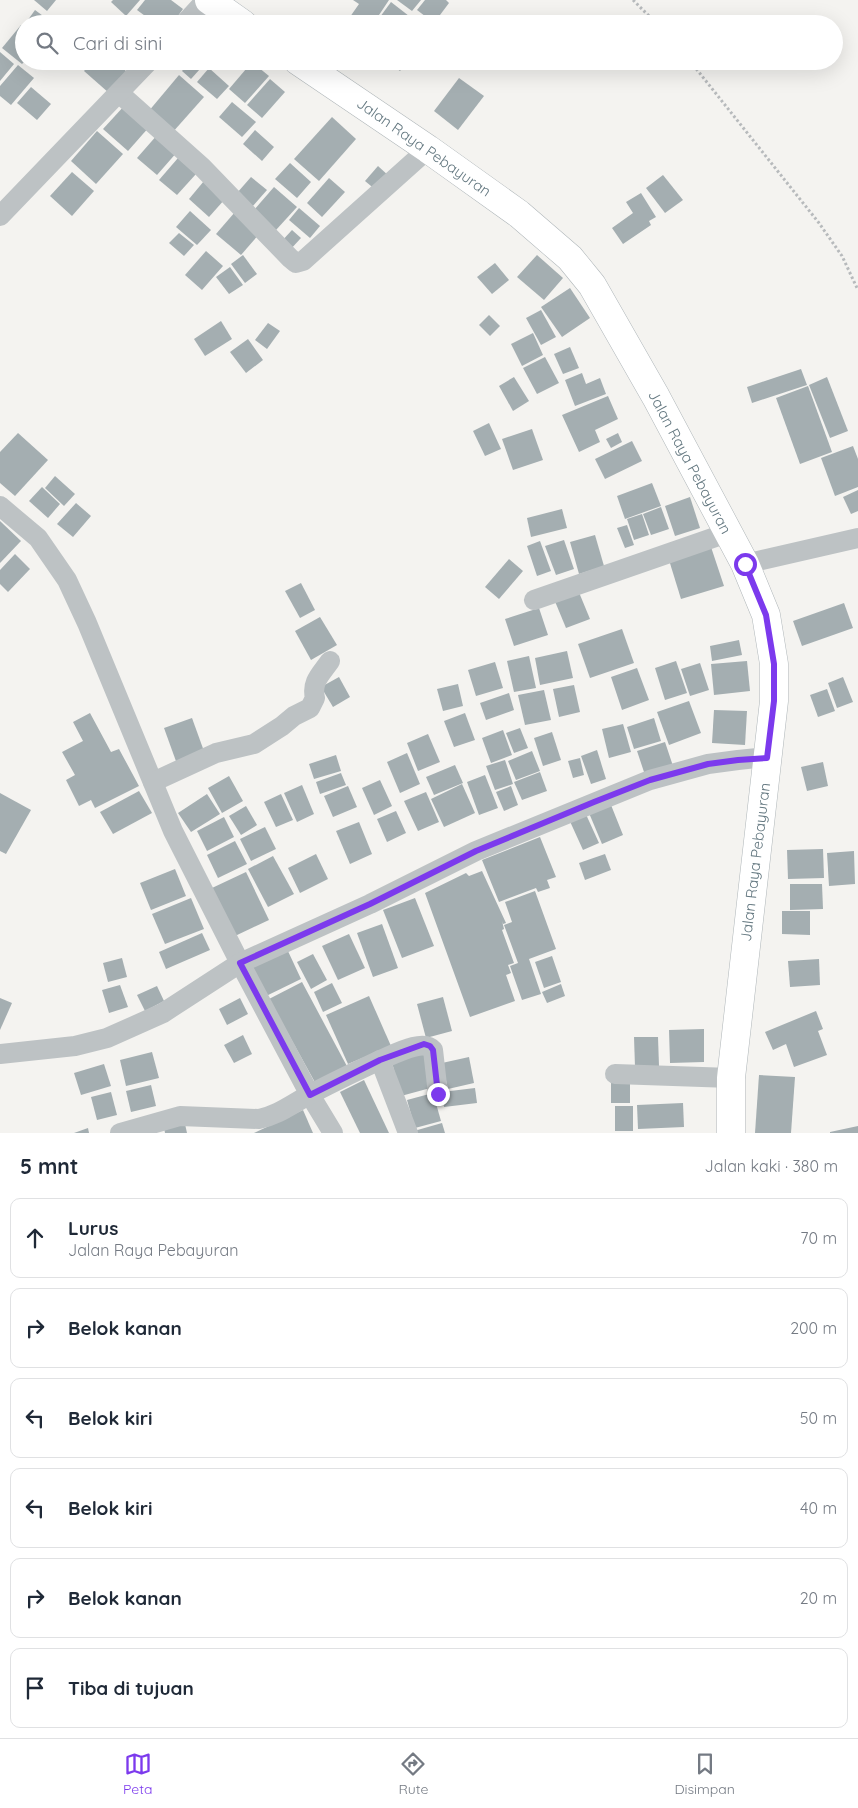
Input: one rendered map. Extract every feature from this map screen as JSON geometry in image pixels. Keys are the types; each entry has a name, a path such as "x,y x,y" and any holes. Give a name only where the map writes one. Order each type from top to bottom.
{"main road":[{"path":"207,0 230,15"},
{"name":"Jalan Raya Pebayuran","path":"311,70 428,149 519,214 570,258 592,285 656,397 745,564 766,615 774,664 774,701 731,1078 731,1133"}],"street":[{"path":"193,15 207,0"},
{"path":"0,216 141,70"},
{"path":"120,93 202,166 296,263 303,261 428,149"},
{"path":"0,506 38,538 67,580 87,623 173,831 240,963 310,1095 333,1133"},
{"path":"534,600 727,533"},
{"path":"745,564 858,538"},
{"path":"153,782 216,753 254,744 294,716 310,708 315,698 312,689 314,683 330,662"},
{"path":"0,1054 75,1046 107,1038 163,1013 240,963 370,904 476,851 650,780 708,764 767,758"},
{"path":"120,1133 180,1116 259,1119 276,1114 380,1060 424,1044 430,1046 433,1050 438,1094"},
{"path":"380,1060 408,1133"},
{"path":"615,1074 731,1078"}],"path":[{"path":"633,0 648,15"},
{"path":"697,70 818,223 842,256 858,290"}],"building":[{"path":"34,0 56,0 47,11"},
{"path":"113,0 140,0 127,15 111,2"},
{"path":"145,0 171,0 183,9 179,15 144,15 137,10"},
{"path":"353,0 389,0 379,15 351,15 359,4"},
{"path":"397,0 421,0 412,11"},
{"path":"425,0 446,0 449,3 440,15 424,15 417,10"},
{"path":"391,2 408,15 381,15"},
{"path":"35,10 42,15 31,15"},
{"path":"15,32 15,58 2,48"},
{"path":"0,52 14,64 0,81"},
{"path":"15,68 24,70 34,78 11,105 0,96 0,86"},
{"path":"125,70 127,72 109,93 84,71"},
{"path":"183,70 199,70 191,79"},
{"path":"207,70 211,70 229,86 217,99 197,82"},
{"path":"245,70 262,70 269,76 245,103 229,89"},
{"path":"179,75 204,97 172,133 148,112"},
{"path":"459,78 484,96 458,130 434,111"},
{"path":"270,79 285,92 262,118 247,105"},
{"path":"31,87 51,104 37,120 17,103"},
{"path":"232,102 256,122 242,137 219,117"},
{"path":"125,105 150,126 128,151 103,129"},
{"path":"332,117 356,139 319,181 294,159"},
{"path":"255,130 274,147 262,161 243,144"},
{"path":"97,131 123,154 96,184 71,161"},
{"path":"158,134 178,151 157,175 137,158"},
{"path":"178,158 196,174 177,195 159,180"},
{"path":"290,163 311,182 297,198 275,179"},
{"path":"378,166 390,177 377,191 365,181"},
{"path":"72,172 94,191 72,216 50,196"},
{"path":"663,175 683,200 665,213 646,188"},
{"path":"251,177 267,190 252,207 237,193"},
{"path":"329,178 345,192 322,217 307,203"},
{"path":"204,181 225,199 209,217 189,199"},
{"path":"274,187 297,207 276,230 254,210"},
{"path":"641,193 656,217 649,221 651,225 623,244 612,228 633,213 626,202"},
{"path":"299,208 320,226 310,238 289,220"},
{"path":"190,211 211,230 197,245 176,227"},
{"path":"235,212 260,233 241,255 216,234"},
{"path":"292,230 301,238 289,251 280,243"},
{"path":"179,233 194,245 184,256 169,243"},
{"path":"206,251 223,266 202,290 185,275"},
{"path":"243,255 257,274 245,283 231,264"},
{"path":"537,255 563,278 544,300 517,277"},
{"path":"495,263 509,280 492,294 477,277"},
{"path":"230,267 243,285 229,294 216,277"},
{"path":"570,288 590,318 562,337 541,307"},
{"path":"541,310 556,337 541,345 526,318"},
{"path":"489,315 500,326 490,336 479,325"},
{"path":"221,321 232,339 205,356 194,339"},
{"path":"268,323 280,331 267,349 255,340"},
{"path":"533,333 543,355 522,366 511,344"},
{"path":"248,339 263,360 246,373 230,352"},
{"path":"570,347 579,368 563,374 554,354"},
{"path":"545,357 559,383 537,394 523,368"},
{"path":"801,369 807,385 752,403 747,387"},
{"path":"582,373 586,384 600,378 606,394 575,406 565,380"},
{"path":"514,377 529,401 513,411 499,386"},
{"path":"827,377 848,431 830,438 809,385"},
{"path":"808,386 832,452 800,464 776,398"},
{"path":"608,396 618,419 595,430 600,442 579,452 562,415"},
{"path":"489,423 501,449 485,456 473,431"},
{"path":"532,429 543,460 513,470 502,439"},
{"path":"18,433 48,460 15,496 0,483 0,452"},
{"path":"618,433 622,442 611,448 606,439"},
{"path":"632,441 642,461 605,479 595,459"},
{"path":"853,446 858,459 858,487 835,496 821,458"},
{"path":"55,476 75,494 64,506 45,488"},
{"path":"652,483 661,506 625,519 617,496"},
{"path":"42,487 60,504 48,518 29,501"},
{"path":"858,490 858,511 851,514 843,497"},
{"path":"690,497 700,528 675,536 665,506"},
{"path":"76,503 91,516 73,537 57,524"},
{"path":"661,507 669,529 651,535 643,514"},
{"path":"562,509 567,528 531,537 527,518"},
{"path":"642,514 649,535 634,540 627,519"},
{"path":"0,521 21,541 0,563"},
{"path":"627,525 634,545 625,548 617,528"},
{"path":"595,535 604,566 579,574 570,542"},
{"path":"564,540 574,569 556,575 545,546"},
{"path":"540,541 551,571 537,576 527,546"},
{"path":"711,547 724,586 681,599 669,560"},
{"path":"15,554 30,569 8,592 0,584 0,570"},
{"path":"509,559 523,571 499,599 485,587"},
{"path":"301,583 315,610 300,618 285,591"},
{"path":"578,590 590,619 566,628 554,599"},
{"path":"844,603 853,628 802,646 793,621"},
{"path":"539,608 548,635 514,646 505,619"},
{"path":"320,617 337,645 311,660 295,631"},
{"path":"622,629 634,663 590,678 578,644"},
{"path":"739,640 742,655 712,661 710,646"},
{"path":"567,651 573,678 540,685 535,658"},
{"path":"529,656 536,688 514,692 507,661"},
{"path":"676,661 687,693 665,700 655,668"},
{"path":"747,661 750,691 714,695 711,664"},
{"path":"495,662 503,688 476,696 468,670"},
{"path":"700,663 709,690 690,696 681,669"},
{"path":"637,668 649,700 622,710 611,677"},
{"path":"339,677 350,697 333,707 321,687"},
{"path":"843,677 853,702 837,708 828,683"},
{"path":"458,684 463,706 443,711 437,689"},
{"path":"574,685 580,712 559,717 553,689"},
{"path":"827,689 835,711 818,717 810,695"},
{"path":"544,690 551,720 525,725 518,695"},
{"path":"509,693 514,710 486,720 480,703"},
{"path":"689,701 701,733 669,745 657,712"},
{"path":"714,710 747,711 745,745 712,743"},
{"path":"90,713 111,752 119,749 139,786 95,808 91,800 79,806 66,780 75,775 62,752 83,741 73,722"},
{"path":"465,713 475,740 454,747 444,721"},
{"path":"192,718 205,754 177,764 164,728"},
{"path":"654,718 661,741 634,749 627,727"},
{"path":"623,724 631,752 609,758 602,729"},
{"path":"520,728 528,748 514,753 506,733"},
{"path":"503,730 512,755 491,763 482,738"},
{"path":"552,732 561,760 543,766 534,738"},
{"path":"428,734 440,762 418,771 407,743"},
{"path":"665,742 673,766 645,775 637,751"},
{"path":"597,750 606,779 591,784 581,756"},
{"path":"532,751 540,771 516,780 508,761"},
{"path":"407,753 420,784 400,793 387,762"},
{"path":"336,755 341,771 314,779 309,764"},
{"path":"580,758 584,775 573,778 568,761"},
{"path":"505,760 513,784 495,790 486,766"},
{"path":"823,762 828,786 807,791 801,767"},
{"path":"455,765 463,783 434,795 426,777"},
{"path":"540,772 547,791 522,800 514,782"},
{"path":"341,773 346,785 320,794 316,782"},
{"path":"485,775 498,808 479,815 467,782"},
{"path":"229,776 243,801 222,813 208,788"},
{"path":"380,780 392,806 374,815 362,788"},
{"path":"462,784 475,813 444,827 431,799"},
{"path":"302,785 314,814 297,822 284,793"},
{"path":"348,786 357,807 333,817 324,796"},
{"path":"511,786 518,805 504,811 496,792"},
{"path":"139,791 152,813 113,834 100,812"},
{"path":"426,792 439,822 418,831 404,801"},
{"path":"0,793 31,810 6,854 0,851"},
{"path":"207,794 220,814 191,832 178,813"},
{"path":"281,794 293,820 276,827 264,802"},
{"path":"611,805 623,835 602,844 589,813"},
{"path":"246,806 257,825 241,835 229,816"},
{"path":"584,810 599,843 583,850 568,817"},
{"path":"396,811 406,833 387,842 377,819"},
{"path":"224,817 234,837 207,851 197,831"},
{"path":"359,822 372,854 350,864 336,831"},
{"path":"265,827 276,849 251,861 240,839"},
{"path":"540,837 556,877 547,880 550,888 538,892 536,888 499,902 482,860"},
{"path":"235,841 247,864 218,878 207,855"},
{"path":"823,849 824,878 788,879 787,850"},
{"path":"854,851 855,884 829,886 827,853"},
{"path":"316,854 328,879 300,893 288,868"},
{"path":"605,854 611,870 585,880 579,863"},
{"path":"273,856 294,894 268,907 248,869"},
{"path":"175,869 186,896 151,910 140,883"},
{"path":"482,871 506,923 503,924 502,921 504,929 502,930 514,963 508,965 511,973 506,975 515,1001 470,1017 425,893 466,873 469,876"},
{"path":"246,872 269,920 235,936 212,888"},
{"path":"790,884 822,884 823,909 790,910"},
{"path":"535,891 556,949 529,959 541,994 522,1000 510,966 518,963 504,925 512,922 505,902"},
{"path":"191,898 204,929 165,944 152,914"},
{"path":"415,898 434,946 402,958 383,910"},
{"path":"782,911 810,911 810,935 782,934"},
{"path":"382,924 398,968 373,977 357,933"},
{"path":"202,933 210,950 166,969 159,952"},
{"path":"349,934 365,968 338,980 322,946"},
{"path":"287,949 301,979 262,998 247,967"},
{"path":"313,954 327,980 311,989 297,962"},
{"path":"552,956 561,982 544,988 535,962"},
{"path":"122,958 127,977 108,982 103,963"},
{"path":"819,959 820,985 790,987 788,961"},
{"path":"302,982 349,1070 317,1086 269,999"},
{"path":"332,983 342,1003 323,1012 314,992"},
{"path":"561,984 565,996 547,1003 542,992"},
{"path":"120,985 128,1007 109,1013 102,990"},
{"path":"157,986 164,1001 145,1011 137,995"},
{"path":"369,996 391,1046 348,1064 326,1015"},
{"path":"443,997 452,1031 426,1038 417,1004"},
{"path":"0,998 12,1003 0,1030"},
{"path":"240,998 248,1014 227,1025 219,1009"},
{"path":"816,1011 823,1029 818,1031 827,1055 794,1067 786,1044 773,1050 765,1032"},
{"path":"704,1029 704,1062 670,1063 669,1030"},
{"path":"243,1035 252,1054 234,1063 224,1045"},
{"path":"634,1037 658,1037 659,1066 635,1067"},
{"path":"424,1050 434,1087 401,1096 391,1059"},
{"path":"152,1052 159,1078 126,1086 120,1060"},
{"path":"469,1057 474,1083 448,1089 442,1063"},
{"path":"104,1064 111,1086 81,1095 74,1073"},
{"path":"759,1075 795,1077 791,1133 755,1133"},
{"path":"364,1080 389,1133 360,1133 340,1092"},
{"path":"611,1081 630,1081 630,1103 611,1103"},
{"path":"151,1085 156,1106 131,1112 126,1091"},
{"path":"475,1088 477,1103 444,1107 442,1092"},
{"path":"111,1092 117,1115 97,1120 91,1097"},
{"path":"433,1093 441,1121 415,1128 407,1100"},
{"path":"683,1103 684,1127 638,1129 637,1105"},
{"path":"615,1106 633,1106 633,1131 615,1131"},
{"path":"303,1110 313,1133 254,1133"},
{"path":"442,1123 445,1133 414,1133 414,1131"},
{"path":"185,1124 187,1133 165,1133 164,1128"},
{"path":"858,1126 858,1133 830,1133 830,1132"},
{"path":"88,1128 89,1133 74,1133"}],"route":[{"path":"438,1094 433,1050 430,1046 424,1044 380,1060 310,1095 240,963 370,904 476,851 650,780 708,764 767,758 774,701 774,664 766,615 745,564"}]}
